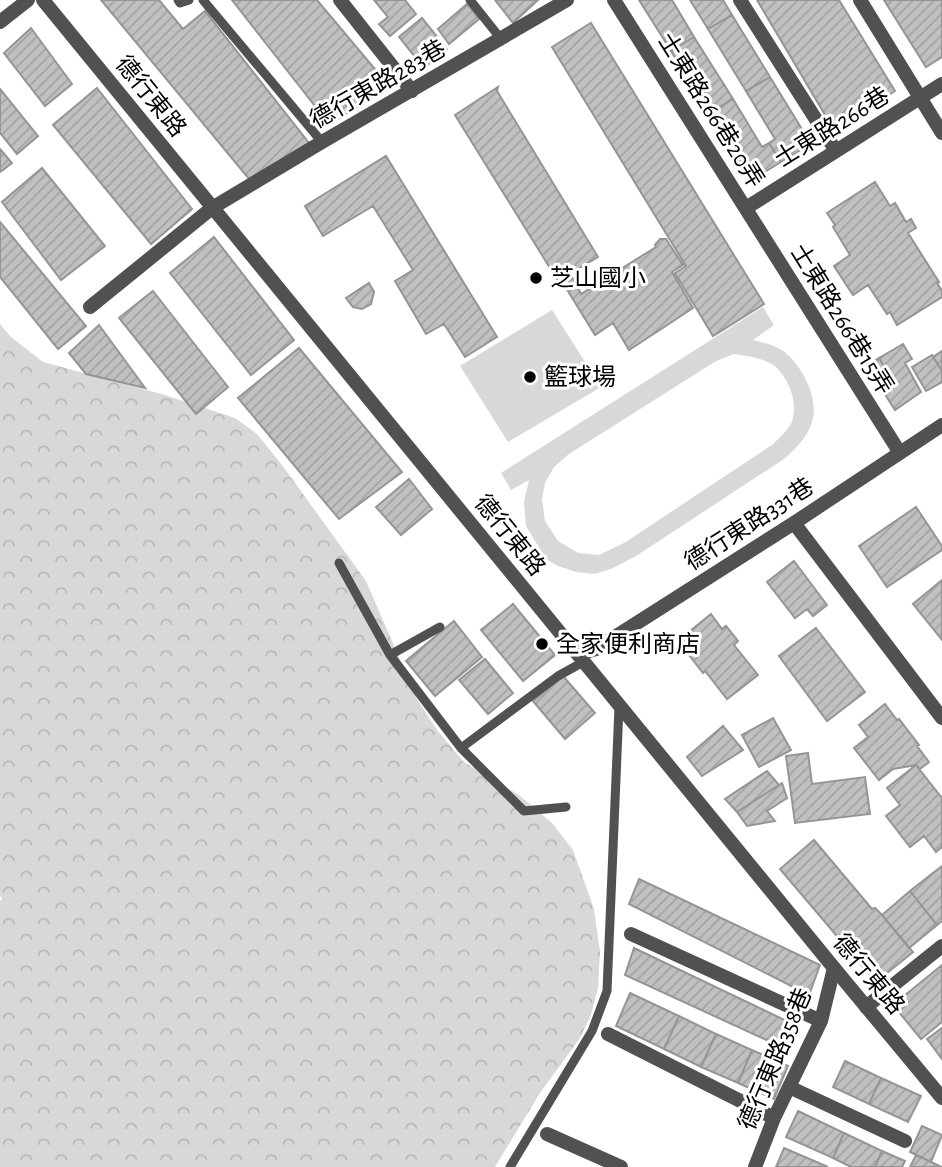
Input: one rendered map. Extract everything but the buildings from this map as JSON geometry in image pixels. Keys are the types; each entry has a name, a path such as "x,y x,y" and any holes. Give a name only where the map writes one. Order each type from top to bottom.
{"street":[{"path":"0,22 28,0"},
{"name":"德行東路","path":"43,0 942,1098"},
{"path":"340,0 412,90"},
{"name":"德行東路283巷","path":"90,307 212,208 567,0"},
{"name":"士東路266巷20弄","path":"614,0 746,208"},
{"path":"740,0 836,151"},
{"path":"860,0 942,133"},
{"name":"士東路266巷","path":"746,208 942,84"},
{"name":"士東路266巷15弄","path":"746,208 900,453"},
{"name":"德行東路331巷","path":"581,658 942,425"},
{"path":"794,523 942,718"},
{"path":"631,934 821,1021"},
{"path":"866,1007 942,947"},
{"name":"德行東路358巷","path":"755,1167 774,1118 821,1021 834,968"},
{"path":"608,1034 774,1118"},
{"path":"789,1087 905,1141"},
{"path":"547,1134 621,1167"}],"lane":[{"path":"178,0 180,3 189,0"},
{"path":"203,0 322,142"},
{"path":"470,0 501,39"},
{"path":"339,562 390,655 461,748 524,811 566,807"},
{"path":"390,655 440,627"},
{"path":"461,748 581,658"},
{"path":"510,1167 592,1031 607,991 619,705"}],"green space":[{"path":"763,307 774,325 753,340 776,347 788,355 800,369 812,397 814,407 809,430 800,444 784,459 636,556 595,574 576,572 546,559 526,526 524,501 529,480 511,490 501,473","holes":["734,354 767,361 781,372 792,394 794,409 791,424 782,435 772,445 624,543 599,555 578,553 558,541 545,521 542,499 545,483 554,467 569,454 716,361"]},
{"name":"籃球場","path":"552,310 601,387 508,442 460,366"},
{"path":"0,324 11,337 43,362 165,395 235,418 257,434 366,581 417,699 437,730 464,762 519,795 552,823 573,850 594,909 600,952 598,988 591,1015 580,1038 540,1093 495,1167 0,1167"}],"place":[{"name":"芝山國小","path":"536,278"},
{"name":"籃球場","path":"530,377"},
{"name":"全家便利商店","path":"542,644"}]}
